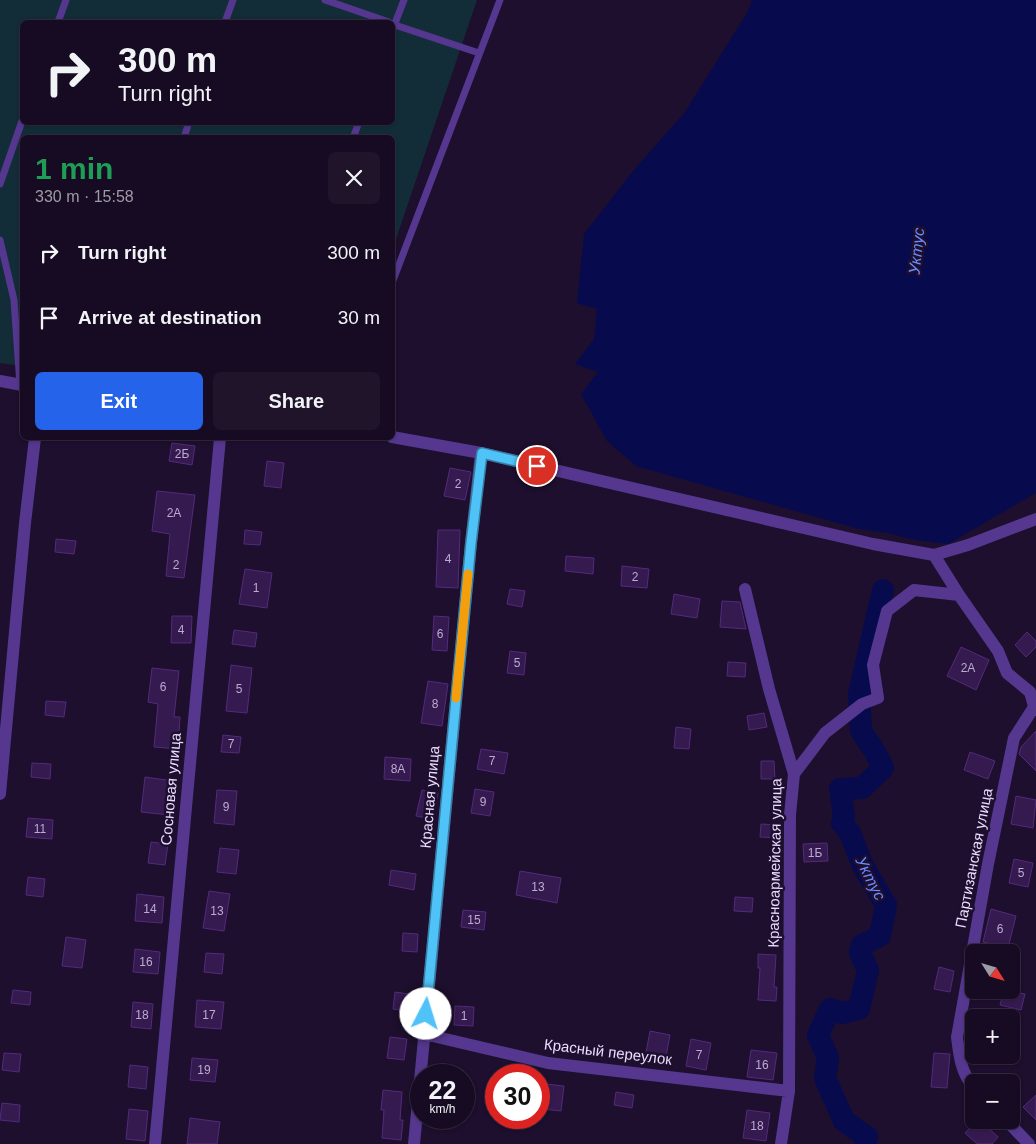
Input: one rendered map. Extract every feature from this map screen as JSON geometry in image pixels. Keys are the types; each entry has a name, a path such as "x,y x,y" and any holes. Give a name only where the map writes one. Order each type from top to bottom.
{"street":[{"path":"0,381 20,385"},
{"path":"395,438 482,453 873,544 934,555 968,545 1036,519"},
{"path":"0,794 25,523 36,440"},
{"name":"Сосновая улица","path":"155,1144 220,440"},
{"name":"Красная улица","path":"414,1144 470,553 482,453"},
{"path":"934,555 998,651 1006,672 1030,692 1035,706"},
{"name":"Красноармейская улица","path":"745,589 769,689 794,774 790,815 789,1091 781,1144"},
{"path":"794,774 825,733 862,704 878,698 873,665 887,611 914,590 959,595"},
{"name":"Партизанская улица","path":"965,1074 959,1056 957,1037 996,825 1014,738 1035,706"},
{"name":"Красный переулок","path":"424,1034 548,1063 789,1091"},
{"path":"1015,1129 1029,1144"}],"lane":[{"path":"59,20 66,0"},
{"path":"226,20 233,0"},
{"path":"325,0 377,20"},
{"path":"395,20 404,0"},
{"path":"395,275 500,0"},
{"path":"395,27 479,53"},
{"path":"0,184 21,125"},
{"path":"0,240 14,300 20,373"}],"shaded area":[{"path":"0,0 477,0 395,242 395,135 20,135 20,366 0,363"}],"water":[{"path":"752,0 1036,0 1036,493 948,544 915,540 859,529 636,466 607,441 581,394 598,372 575,364 594,339 597,309 577,303 584,234 633,171 685,112 747,13"}],"building":[{"path":"172,443 195,446 192,465 169,461"},
{"path":"267,461 284,463 281,488 264,486"},
{"path":"450,468 471,472 465,500 444,496"},
{"path":"157,491 195,495 184,578 166,576 170,534 152,531"},
{"path":"245,530 262,532 260,545 244,544"},
{"path":"438,530 460,530 458,588 436,587"},
{"path":"56,539 76,541 74,554 55,552"},
{"path":"566,556 594,558 593,574 565,571"},
{"path":"622,566 649,569 647,588 621,586"},
{"path":"245,569 272,573 267,608 239,604"},
{"path":"510,589 525,591 522,607 507,604"},
{"path":"674,594 700,599 697,618 671,614"},
{"path":"722,601 740,602 746,629 720,627"},
{"path":"172,616 192,616 191,643 171,643"},
{"path":"434,616 449,617 447,651 432,650"},
{"path":"234,630 257,633 255,647 232,644"},
{"path":"1027,632 1036,641 1036,647 1026,657 1015,645"},
{"path":"961,647 989,660 976,690 947,676"},
{"path":"510,651 526,653 524,675 507,673"},
{"path":"728,662 746,663 745,677 727,676"},
{"path":"231,665 252,668 247,713 226,711"},
{"path":"152,668 179,671 174,717 180,717 178,749 154,747 158,704 148,702"},
{"path":"428,681 448,684 442,726 421,723"},
{"path":"46,701 66,702 64,717 45,715"},
{"path":"764,713 767,727 749,730 747,716"},
{"path":"676,727 691,729 689,749 674,748"},
{"path":"1036,731 1036,771 1019,754 1021,747"},
{"path":"223,735 241,737 239,753 221,752"},
{"path":"481,749 508,753 504,774 477,769"},
{"path":"970,752 995,761 988,779 964,770"},
{"path":"385,757 411,759 410,781 384,779"},
{"path":"761,761 774,761 775,779 761,779"},
{"path":"32,763 51,764 50,779 31,777"},
{"path":"145,777 173,781 169,815 141,812"},
{"path":"475,789 494,792 490,816 471,813"},
{"path":"217,790 237,791 234,825 214,823"},
{"path":"422,790 438,793 433,819 416,816"},
{"path":"1016,796 1036,800 1033,828 1011,824"},
{"path":"28,818 53,820 52,839 26,837"},
{"path":"761,824 779,825 779,838 760,837"},
{"path":"151,842 168,844 165,865 148,863"},
{"path":"827,843 828,861 804,862 803,844"},
{"path":"220,848 239,850 236,874 217,872"},
{"path":"1014,859 1033,863 1028,887 1009,883"},
{"path":"391,870 416,874 414,890 389,885"},
{"path":"520,871 561,878 557,903 516,895"},
{"path":"28,877 45,879 43,897 26,895"},
{"path":"209,891 230,894 224,931 203,928"},
{"path":"137,894 164,897 162,923 135,921"},
{"path":"735,897 753,898 752,912 734,911"},
{"path":"991,909 1016,916 1009,944 983,942"},
{"path":"463,910 486,912 484,930 461,927"},
{"path":"403,933 418,934 417,952 402,951"},
{"path":"66,937 86,940 82,968 62,966"},
{"path":"135,949 160,952 158,974 133,972"},
{"path":"206,953 224,954 222,974 204,972"},
{"path":"758,954 776,955 774,987 777,987 776,1001 758,1000 760,968 758,968"},
{"path":"939,967 954,971 950,992 934,989"},
{"path":"13,990 31,992 30,1005 11,1003"},
{"path":"395,992 409,994 406,1011 393,1009"},
{"path":"1020,993 1025,994 1021,1010 1000,1005 1002,999 1020,999"},
{"path":"197,1000 224,1002 221,1029 195,1027"},
{"path":"133,1002 153,1004 151,1029 131,1027"},
{"path":"455,1006 474,1007 473,1026 454,1025"},
{"path":"650,1031 670,1035 665,1062 645,1058"},
{"path":"390,1037 407,1039 404,1060 387,1058"},
{"path":"691,1039 711,1043 706,1070 686,1066"},
{"path":"751,1050 777,1053 773,1080 747,1077"},
{"path":"4,1053 21,1054 19,1072 2,1070"},
{"path":"934,1053 950,1054 947,1088 931,1087"},
{"path":"192,1058 218,1060 215,1082 190,1080"},
{"path":"130,1065 148,1067 146,1089 128,1087"},
{"path":"550,1084 564,1086 561,1111 550,1110"},
{"path":"383,1090 402,1092 400,1120 403,1120 401,1140 382,1138 384,1110 381,1110"},
{"path":"616,1092 634,1095 632,1108 614,1105"},
{"path":"1036,1095 1036,1120 1023,1107"},
{"path":"2,1103 20,1105 19,1122 0,1120"},
{"path":"129,1109 148,1111 145,1141 126,1139"},
{"path":"747,1110 770,1113 766,1141 743,1138"},
{"path":"190,1118 220,1122 217,1144 187,1144"},
{"path":"969,1129 990,1129 998,1137 992,1144 977,1144 965,1133"}],"waterway":[{"name":"Уктус","path":"865,1144 867,1137 844,1121 825,1078 828,1058 818,1035 830,1009 842,1013 859,1009 868,970 860,953 862,945 880,936 886,905 863,866 850,833 842,823 844,816 840,789 862,788 883,768 861,731 859,694 883,590"}],"slow traffic":[{"path":"456,698 468,574"}],"route":[{"path":"426,1014 471,543 482,453 537,466"}]}
